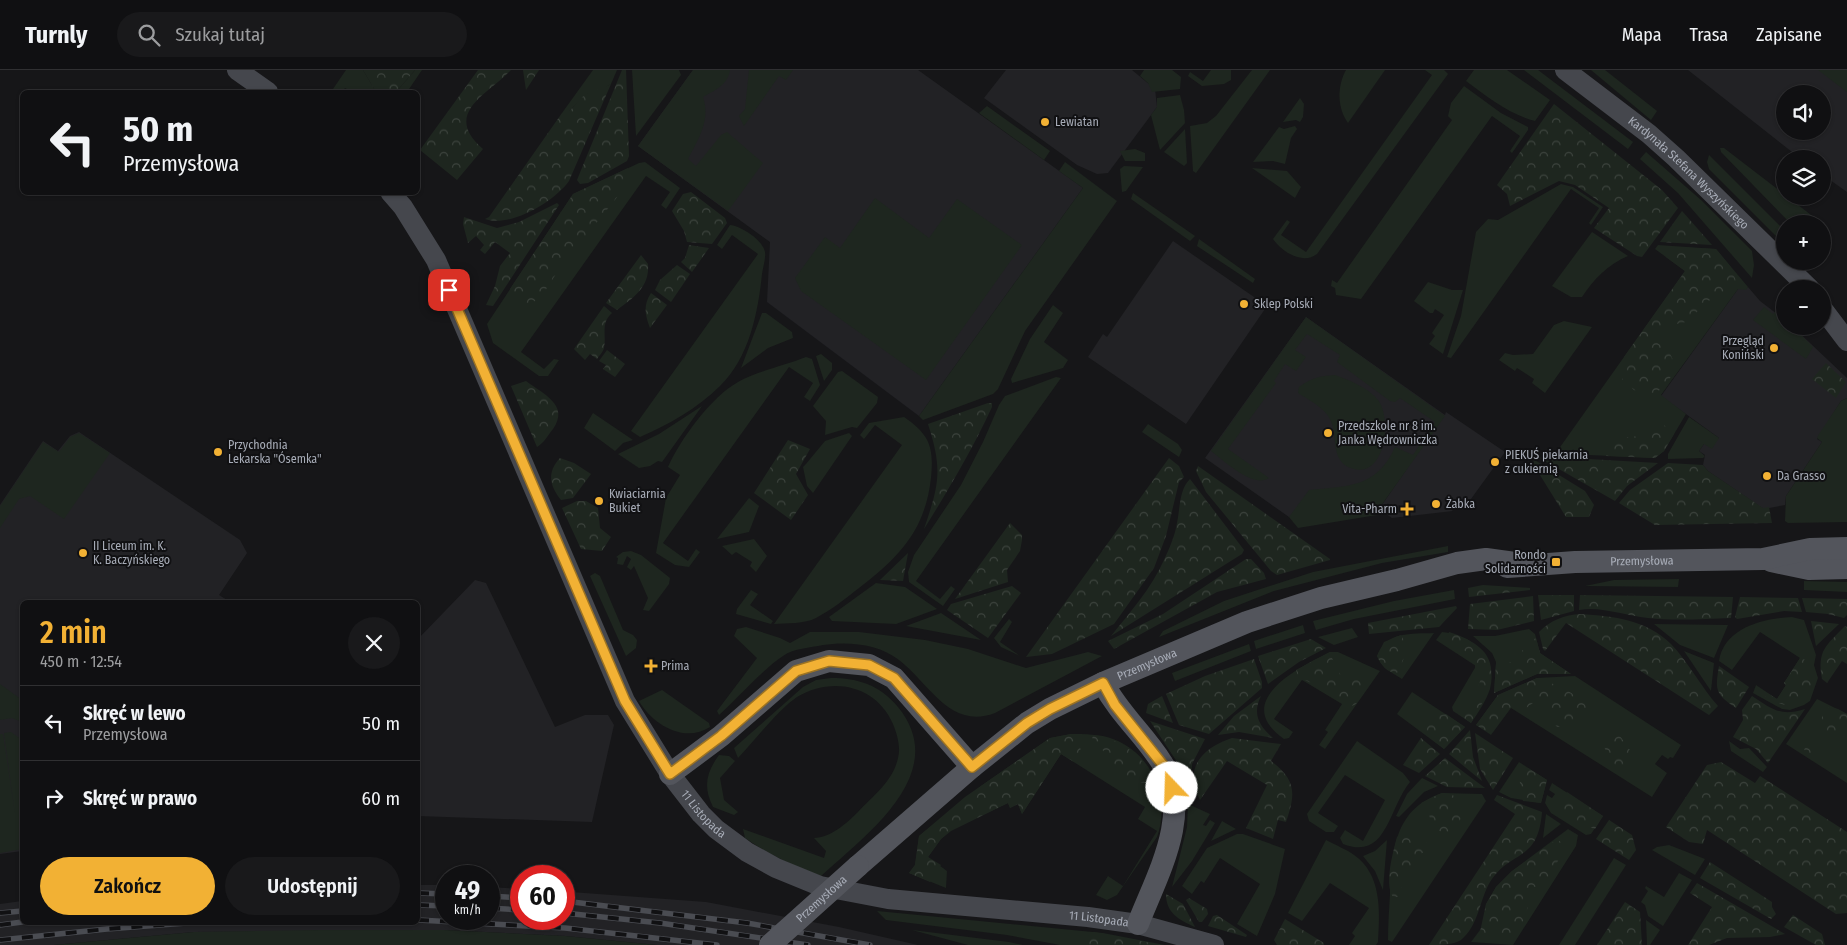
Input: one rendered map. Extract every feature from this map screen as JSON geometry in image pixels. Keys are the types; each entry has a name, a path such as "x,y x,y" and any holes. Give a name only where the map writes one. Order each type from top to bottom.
{"main road":[{"name":"Przemysłowa","path":"770,945 972,767 1027,723 1050,709 1103,683 1192,644 1285,608 1397,580 1427,570 1472,560 1486,559 1522,564 1762,559 1810,549 1847,548"},
{"name":"Przemysłowa","path":"1762,559 1809,569 1847,568"},
{"path":"670,774 721,736 796,671 829,661 869,665 894,678 972,767"},
{"path":"1103,683 1115,705 1163,765 1172,788 1173,821 1170,838 1138,924"}],"street":[{"path":"237,70 265,90"},
{"name":"Kardynała Stefana Wyszyńskiego","path":"1565,70 1649,134 1676,158 1801,280"},
{"name":"11 Listopada","path":"393,195 403,207 436,260 625,701 670,774 700,814 729,839 776,868 820,886 888,899 1088,917 1138,924 1214,945"},
{"path":"1831,308 1847,321"},
{"path":"1831,320 1847,340"}],"shaded area":[{"path":"693,70 918,70 1083,188 919,416 767,302 770,242 638,146"},
{"path":"1006,70 1132,70 1155,89 1157,107 1108,173 1097,174 1077,165 984,98"},
{"path":"1688,70 1847,70 1847,192 1831,181 1831,150 1790,150 1777,140 1831,140 1831,85 1776,85 1776,139"},
{"path":"1173,241 1267,306 1186,424 1088,357 1103,334 1107,337"},
{"path":"1748,287 1760,301 1776,313 1776,335 1802,335 1847,378 1847,398 1841,401 1817,439 1822,442 1786,496 1785,505 1764,509 1708,471 1703,465 1705,455 1699,451 1704,444 1719,438 1661,396 1738,289 1746,289"},
{"name":"Przedszkole nr 8 im. Janka Wędrowniczka","path":"1306,317 1445,415 1446,412 1505,452 1463,510 1451,502 1448,507 1453,511 1392,518 1379,509 1408,467 1375,504 1289,517 1205,458"},
{"path":"79,432 240,540 247,553 219,595 227,600 20,600 20,851 0,854 0,505 43,441 58,451 70,436"},
{"path":"475,580 486,583 555,727 585,715 608,715 614,725 592,822 420,816 420,637"},
{"path":"420,885 435,885 435,930 444,930 194,932 54,945 0,945 0,904 20,901 20,925 420,925"},
{"path":"500,888 510,888 510,930 575,930 575,892 706,902 839,927 918,945 657,945 565,936 444,930 500,930"}],"green space":[{"path":"346,70 363,70 375,90 348,90 345,88 344,90 333,89"},
{"path":"363,70 415,70 398,90 375,90"},
{"path":"415,70 422,70 408,90 398,90"},
{"path":"478,70 511,70 481,96 473,105 468,115 467,125 471,136 483,149 457,180 420,150"},
{"path":"523,70 539,70 526,90"},
{"path":"593,70 617,70 611,84 600,91 587,94 567,113 562,113"},
{"path":"622,70 626,70 629,156 627,161 588,183 580,184 577,180"},
{"path":"632,70 679,70 681,75 636,136"},
{"path":"693,70 730,70 724,83 703,97 705,105 704,122 688,159 696,166 721,135 727,132 763,163 728,211 638,146"},
{"path":"749,70 793,70 786,80 779,76 744,126 739,116 745,109"},
{"path":"1144,70 1172,70 1181,77 1180,89 1152,92 1148,83 1140,76"},
{"path":"1211,70 1231,70 1231,80 1224,84 1202,86 1188,76 1190,72 1203,81"},
{"path":"1252,70 1270,70 1196,173 1193,171 1190,126 1207,123 1216,116"},
{"path":"1346,70 1385,70 1348,123 1340,104 1341,83"},
{"path":"1425,70 1444,70 1448,74 1317,254 1311,257 1299,258 1293,256 1277,244 1273,239 1287,220 1290,222 1281,235 1306,252 1432,75"},
{"path":"1474,70 1507,70 1550,100 1535,121 1525,118 1499,104 1466,81"},
{"path":"1524,70 1538,70 1633,142 1628,149"},
{"path":"1591,70 1605,70 1657,111 1651,120"},
{"path":"1818,70 1847,70 1847,92"},
{"path":"611,84 569,181 562,189 542,205 519,216 507,220 495,221 485,219 489,217 562,113 573,108 588,93"},
{"path":"1464,86 1501,113 1528,127 1528,130 1512,153 1510,151 1520,136 1492,116 1361,299 1336,295 1335,288 1331,286 1332,280 1337,283 1452,120 1448,116 1451,103"},
{"path":"1180,95 1185,123 1160,150 1151,115 1157,107 1157,98"},
{"path":"1300,98 1304,104 1303,117 1300,122 1296,120 1283,122"},
{"path":"1554,104 1662,190 1678,208 1642,257 1637,256 1594,228 1609,208 1575,185 1559,181 1510,206 1507,194 1497,185"},
{"path":"987,106 1050,151 1044,160 979,113"},
{"path":"1295,126 1297,129 1291,138 1285,164 1273,161 1253,162 1279,127 1284,129"},
{"path":"1185,129 1187,163 1184,166 1164,152"},
{"path":"1720,148 1724,148 1776,188 1776,205 1798,205 1811,215 1782,215 1721,152"},
{"path":"1135,149 1145,153 1145,161 1125,161 1120,151"},
{"path":"1646,152 1701,200 1752,251 1754,265 1752,278 1678,193 1640,159"},
{"path":"1709,155 1776,222 1776,236 1709,169 1707,162"},
{"path":"645,162 680,188 666,209 661,205 670,192 646,176 521,352 544,369 554,359 559,360 548,376 539,376 493,343 487,324 573,194 639,163"},
{"path":"1065,162 1117,201 1025,331 998,389 993,394 923,420 919,416 1083,188 1059,171"},
{"path":"1124,166 1143,167 1126,191 1122,192 1120,169"},
{"path":"628,168 626,186 558,271 541,297 527,306 517,307 510,289 573,194"},
{"path":"1252,168 1287,171 1301,187 1295,198"},
{"path":"1561,184 1573,187 1603,207 1591,225 1589,223 1599,208 1571,189 1451,358 1447,357 1461,316 1476,232 1488,219 1498,220"},
{"path":"691,192 725,218 727,223 712,244 687,242 684,231 672,211 683,194"},
{"path":"1133,193 1195,236 1190,241 1131,199"},
{"path":"875,198 929,238 957,199 1022,245 926,380 801,291 795,278 825,237 840,248"},
{"path":"557,203 559,205 493,306 486,305 495,286 500,266 510,253 495,242 485,254 480,250 484,245 476,236 468,243 463,224 464,217 497,228 519,222"},
{"path":"1682,211 1712,245 1660,242"},
{"path":"730,225 751,234 760,243 765,252 755,319 745,349 730,375 702,402 661,427 640,437 631,431 758,254 732,235 722,249 717,245"},
{"path":"1592,232 1628,256 1602,273 1582,297 1571,297 1552,286"},
{"path":"1199,239 1255,279 1253,283 1197,246"},
{"path":"689,245 709,248 692,272 681,262 685,258"},
{"path":"1658,245 1716,249 1748,287 1746,290 1738,289 1661,395 1686,414 1664,451 1655,458 1566,454 1558,450 1685,271 1655,249"},
{"path":"1675,247 1716,249 1730,266 1737,283 1730,292 1711,299 1686,322 1657,328 1651,340 1661,345 1668,352 1674,366 1667,382 1651,396 1634,390 1622,379 1624,357 1685,271 1666,257 1670,250"},
{"path":"641,255 648,264 646,279 639,291 617,310 606,303"},
{"path":"677,265 690,274 671,302 655,290 660,280"},
{"path":"1428,282 1452,290 1463,290 1443,354 1429,344 1435,336 1432,333 1444,315 1435,309 1433,313 1430,313 1414,301"},
{"path":"651,293 667,305 650,328 646,310"},
{"path":"1053,305 1063,313 1044,342 1068,360 1063,368 1012,383 1011,379 1030,339"},
{"path":"604,306 612,313 605,325 603,349 597,359 590,354 585,360 574,349"},
{"path":"1764,307 1773,314 1776,311 1776,335 1801,335 1813,347 1806,359 1753,320"},
{"path":"762,313 766,313 792,332 793,338 768,348 741,368"},
{"path":"1306,317 1445,416 1378,510 1377,515 1298,528 1289,517 1309,490 1349,485 1370,478 1388,460 1395,447 1413,455 1435,422 1400,398 1395,402 1390,401 1337,362 1340,355 1307,334 1295,350 1306,357 1296,371 1285,364 1274,381 1276,383 1228,449 1269,478 1255,480 1247,477 1211,451"},
{"path":"1564,321 1592,327 1545,393 1532,383 1534,379 1517,368 1515,371 1499,360 1505,353 1513,355 1533,354 1554,325"},
{"path":"607,350 625,364 615,377 603,369 606,365 599,361"},
{"path":"821,354 832,363 832,370 824,381 816,356"},
{"path":"806,357 812,359 820,385 810,401 804,397 813,383 789,367 663,543 688,561 696,549 700,552 689,567 675,565 656,553 666,498 680,475 668,467 680,444 697,420 717,398 738,382"},
{"path":"1826,363 1846,382 1836,398 1812,379"},
{"path":"842,371 878,397 877,403 857,428 852,427 825,435 826,421 813,406 838,372"},
{"path":"1335,375 1369,391 1378,400 1382,408 1385,420 1383,444 1373,464 1365,469 1354,469 1342,462 1338,457 1332,424 1327,414 1298,393 1299,387 1308,381"},
{"path":"1056,377 1061,378 916,581 940,599 951,586 955,589 943,606 909,582 908,572 914,555 961,485 1005,396"},
{"path":"526,381 552,401 558,413 553,429 537,447 511,386"},
{"path":"1847,398 1847,522 1788,523 1785,521 1786,496 1822,442 1817,438 1819,434 1841,401"},
{"path":"992,403 992,407 976,439 924,529 936,489 937,477 936,454 928,424"},
{"path":"702,406 662,462 658,461 650,466 639,468 618,454 659,434"},
{"path":"593,413 633,440 623,443 615,451 584,428"},
{"path":"904,417 925,436 932,458 928,497 923,513 908,541 898,554 873,577 822,615 812,620 774,624 902,445 875,425 864,439 860,435 869,423"},
{"path":"1689,417 1719,438 1712,449 1704,444 1699,451 1705,456 1703,458 1668,459 1668,454"},
{"path":"1148,424 1178,444 1182,450 1179,457 1142,432"},
{"path":"1664,425 1674,434 1664,451 1655,458 1606,456 1610,444 1615,439 1646,435"},
{"path":"79,433 110,453 64,519 30,496 19,499 0,528 0,506 43,442 59,452 70,437"},
{"path":"849,433 852,436 813,493 807,486 803,467 825,441"},
{"path":"788,440 810,449 796,474 808,495 791,520 754,493"},
{"path":"1536,456 1658,463 1627,486 1615,501"},
{"path":"560,458 574,463 591,474 573,498 561,500 552,484 551,473"},
{"path":"1169,458 1179,466 1184,477 1179,482 1166,536 1154,568 1114,624 1052,654 1026,657"},
{"path":"1533,459 1585,491 1594,505 1589,517 1566,517 1535,467"},
{"path":"1668,463 1703,465 1708,471 1763,508 1769,507 1772,523 1655,525 1619,503 1630,490"},
{"path":"1198,466 1330,560 1277,575 1271,571 1206,492 1196,471"},
{"path":"1190,479 1244,550 1242,554 1111,636 1140,600 1159,571 1173,538 1184,488"},
{"path":"749,498 759,506 749,532 717,539"},
{"path":"577,501 586,501 598,508 600,528 611,537 602,551 581,549 562,508"},
{"path":"1010,523 1022,535 1022,540 1020,551 1007,570 1008,582 955,599"},
{"path":"754,539 767,556 756,572 750,566 752,562 736,552 732,555 722,546"},
{"path":"1448,546 1448,552 1382,563 1274,591 1159,637 1163,631 1224,601 1313,572"},
{"path":"631,551 641,555 670,578 669,584 649,611 643,610 648,598 634,566 631,570 627,567 631,559 627,556 623,565 617,564 618,558 616,557 623,552"},
{"path":"908,553 903,581 880,580"},
{"path":"1246,559 1251,559 1264,573 1266,579 1217,592 1114,649 1108,641 1163,614"},
{"path":"595,573 600,576 623,630 633,635 637,640 636,648 626,656 590,576"},
{"path":"1679,579 1678,587 1585,586 1614,580"},
{"path":"1804,581 1847,582 1847,592 1804,590"},
{"path":"876,583 905,587 937,609 896,624 832,621 829,617"},
{"path":"1483,585 1530,588 1530,590 1469,597 1468,588"},
{"path":"1012,586 1021,593 988,638 947,610 951,604"},
{"path":"751,590 758,594 750,605 773,621 771,624 736,614 737,609"},
{"path":"1454,590 1455,599 1354,619 1316,630 1313,621 1394,601"},
{"path":"1538,595 1574,595 1574,611 1541,620"},
{"path":"1580,595 1733,597 1731,618 1679,620 1639,617 1596,609 1579,610"},
{"path":"1533,596 1534,621 1497,630 1468,629 1470,604"},
{"path":"1740,597 1798,598 1802,612 1784,611 1737,619 1735,617"},
{"path":"1802,598 1847,599 1847,615 1844,618 1806,612"},
{"path":"1456,606 1457,608 1439,627 1369,634 1368,623"},
{"path":"941,613 981,640 906,626"},
{"path":"1581,614 1629,621 1651,629 1662,636 1677,651 1718,706 1709,715 1566,623 1545,651 1543,649 1539,632 1548,624 1558,619"},
{"path":"1792,617 1804,620 1816,655 1814,665 1818,678 1810,701 1790,710 1782,709 1753,693 1756,685 1777,699 1786,685 1784,683 1800,658 1760,632 1732,670 1719,661 1722,650 1728,640 1746,627 1769,620"},
{"path":"1009,619 1012,622 1000,642 1020,656 1001,647 994,638"},
{"path":"1811,621 1839,624 1816,646"},
{"path":"1654,624 1728,625 1714,658 1680,645"},
{"path":"1303,625 1305,633 1256,649 1254,641"},
{"path":"1845,626 1847,627 1847,664 1842,661 1827,683 1822,679 1822,655 1824,649"},
{"path":"746,627 790,643 810,632 859,632 925,640 968,649 1026,668 1088,652 1102,656 995,713 979,717 965,715 953,710 931,692 899,660 882,650 863,645 843,643 823,645 787,653 759,676 719,715 717,711 757,658 734,636 737,629"},
{"path":"1352,628 1358,637 1334,645 1318,637"},
{"path":"1529,629 1535,634 1540,653 1571,674 1537,674 1494,693 1496,662 1492,653 1473,636 1495,636"},
{"path":"1442,632 1453,634 1473,643 1487,658 1491,667 1490,689 1471,723 1453,711 1452,707 1476,666 1436,640"},
{"path":"1449,632 1467,639 1480,648 1488,658 1491,668 1487,694 1471,723 1464,718 1466,709 1477,703 1481,698 1476,692 1482,676 1475,671 1475,665 1470,655 1447,637"},
{"path":"1434,633 1402,679 1384,667 1377,656 1386,642 1393,638 1408,634"},
{"path":"1401,635 1406,649 1405,654 1397,673 1393,673 1385,668 1377,656 1384,642"},
{"path":"1536,638 1540,653 1571,674 1537,674 1494,693 1496,664 1512,662 1525,646"},
{"path":"1311,639 1326,648 1299,662 1268,684 1258,656"},
{"path":"1249,644 1251,651 1175,681 1172,673"},
{"path":"1684,651 1714,663 1711,691"},
{"path":"1330,652 1338,652 1380,671 1325,749 1319,745 1328,732 1325,730 1342,704 1302,680 1274,719 1293,732 1289,738 1284,739 1269,725 1264,712 1267,699 1287,677 1301,667"},
{"path":"1330,652 1340,674 1350,680 1364,681 1369,685 1356,704 1352,706 1318,686 1298,677 1296,670"},
{"path":"1800,658 1808,661 1811,674 1812,685 1809,694 1804,700 1797,704 1788,705 1777,703 1765,697 1769,694 1777,699 1786,685 1784,683"},
{"path":"1254,659 1262,682 1262,688 1209,734 1179,725 1166,694 1205,676"},
{"path":"1719,666 1749,687 1736,708 1724,699 1718,691"},
{"path":"1575,676 1681,745 1673,758 1670,757 1668,759 1662,755 1655,764 1667,773 1652,797 1511,708 1491,735 1476,725 1498,695 1537,678"},
{"path":"831,678 850,679 868,684 891,699 898,707 912,732 915,755 909,779 897,801 860,842 821,876 763,850 745,838 743,829 824,858 826,851 814,838 832,833 849,821 882,787 896,766 899,754 898,741 893,724 885,711 876,700 852,688 824,687 810,691 790,702 738,758 734,748 803,687 816,680"},
{"path":"1537,678 1575,695 1592,712 1577,727 1557,727 1537,700 1525,709 1511,707 1500,721 1486,731 1476,725 1498,695"},
{"path":"0,684 20,699 20,721 12,718 0,720"},
{"path":"662,690 709,723 710,727 700,732 690,733 670,729 660,724 639,701"},
{"path":"1412,692 1465,727 1444,749 1397,714"},
{"path":"1162,696 1173,723 1146,713 1148,704"},
{"path":"1261,696 1257,708 1258,719 1273,738 1239,732 1218,735 1234,716"},
{"path":"1752,696 1771,708 1783,712 1805,709 1768,763 1756,749 1733,737 1743,720 1742,710"},
{"path":"1817,699 1847,714 1847,783 1786,744"},
{"path":"1829,707 1847,714 1847,736 1830,737 1819,732 1823,712"},
{"path":"1446,714 1465,727 1444,749 1424,733 1425,725 1430,717"},
{"path":"1150,721 1205,739 1192,764 1192,795 1187,794 1181,768"},
{"path":"1470,730 1473,757 1482,781 1449,754"},
{"path":"11,732 20,739 20,849 0,853 0,734 3,734 15,814 4,733"},
{"path":"1612,732 1620,736 1632,753 1630,763 1622,768 1615,765 1602,744 1605,735"},
{"path":"1475,733 1513,758 1493,790 1480,769"},
{"path":"1071,734 1103,736 1127,746 1148,766 1160,793 1162,808 1157,837 1117,895 1107,900 1096,895 1108,876 1123,886 1157,831 1138,819 1145,807 1061,754 1022,814 1018,804 1010,808 1008,803 951,830 941,839 928,857 947,871 946,888 909,873 915,865 919,836 981,786 1050,738"},
{"path":"1071,734 1079,744 1081,752 1078,759 1074,762 1061,754 1022,814 1018,804 1010,808 1008,803 951,831 941,839 928,857 941,865 930,882 909,873 915,865 919,836 965,797 1050,738"},
{"path":"1092,735 1123,745 1139,757 1158,783 1139,783 1128,779 1093,741"},
{"path":"1232,738 1281,744 1271,761 1285,774 1292,788 1292,795 1286,822 1278,820 1273,839 1246,828 1267,785 1227,761 1200,800 1195,789 1194,778 1198,761 1212,747"},
{"path":"1421,738 1440,754 1419,773 1403,765"},
{"path":"1357,741 1403,773 1410,782 1385,830 1378,839 1369,845 1358,847 1343,844 1340,838 1345,830 1363,841 1385,800 1345,775 1318,813 1338,826 1334,832 1326,832 1309,821 1307,814"},
{"path":"1729,741 1740,749 1749,748 1767,767 1763,772 1731,751"},
{"path":"1805,747 1812,748 1847,772 1847,779 1824,760 1804,751"},
{"path":"719,755 729,756 735,761 720,778 724,800 738,812 734,815 713,807 708,793 707,780 711,768"},
{"path":"1445,758 1485,788 1447,787 1425,776"},
{"path":"1519,762 1547,780 1541,803 1511,798 1499,792"},
{"path":"1721,762 1755,783 1760,776 1847,832 1847,913 1836,914 1707,830 1703,844 1689,842 1666,827 1707,765"},
{"path":"1528,768 1547,780 1541,803 1523,801 1519,777 1523,770"},
{"path":"1422,778 1438,786 1424,792 1399,817 1396,816 1407,794"},
{"path":"1552,783 1603,816 1591,834 1586,835 1551,813 1545,803 1547,795 1552,798 1555,794 1549,790"},
{"path":"1567,792 1603,816 1595,829 1568,818 1560,804"},
{"path":"1442,793 1482,794 1486,801 1392,942 1388,940 1392,862 1399,833 1414,809 1426,800"},
{"path":"1442,793 1454,796 1464,804 1459,822 1454,829 1446,834 1433,828 1427,808 1421,803"},
{"path":"1497,795 1542,812 1535,840 1522,854 1506,864 1490,882 1472,927 1461,940 1450,944 1429,945 1515,814 1494,800"},
{"path":"1188,804 1210,814 1203,825 1206,826 1210,820 1215,823 1192,861 1172,887 1187,827"},
{"path":"1546,814 1561,824 1543,838"},
{"path":"1609,820 1632,835 1636,850 1629,860 1596,839"},
{"path":"1222,821 1236,829 1211,841"},
{"path":"1568,829 1578,835 1576,846 1513,945 1471,942 1483,926 1486,904 1496,887 1512,871"},
{"path":"1237,834 1243,834 1285,849 1275,894 1257,936 1237,924 1260,884 1220,858 1204,883 1201,881 1192,894 1182,886 1207,848"},
{"path":"1402,834 1423,837 1427,841 1425,851 1418,856 1407,880 1401,881 1402,888 1399,897 1393,897 1389,884 1390,868 1397,837"},
{"path":"1326,840 1354,855 1370,872 1379,906 1378,942 1376,945 1349,945 1355,936 1352,933 1369,908 1330,883 1302,921 1288,913"},
{"path":"1387,840 1383,890 1375,871 1363,856 1375,851"},
{"path":"1560,841 1564,851 1544,884 1531,888 1525,917 1518,931 1507,940 1480,932 1486,904 1496,887 1512,871 1551,843"},
{"path":"1669,845 1705,859 1695,875 1652,850"},
{"path":"1614,858 1626,865 1575,945 1559,945"},
{"path":"1710,862 1772,902 1772,907 1776,914 1771,919 1700,878"},
{"path":"1679,873 1692,880 1663,926 1648,916 1645,905 1641,902 1648,891 1645,888 1646,886 1664,897"},
{"path":"1697,883 1785,934 1770,937 1727,938 1709,945 1688,945 1712,907 1690,893"},
{"path":"1166,894 1183,904 1195,927 1174,915 1168,906"},
{"path":"1189,898 1207,909 1208,914 1202,922 1199,922 1186,900"},
{"path":"1625,902 1640,912 1642,945 1597,945"},
{"path":"877,911 1103,933 1165,945 1060,945 1007,935 886,920"},
{"path":"1217,915 1247,935 1246,937 1208,926 1213,916"},
{"path":"1793,915 1822,934 1825,945 1816,945 1784,927"},
{"path":"1285,919 1324,943 1324,945 1277,945 1274,940"},
{"path":"1646,920 1660,930 1650,945 1647,945"},
{"path":"444,930 565,936 657,945 54,945 194,932"},
{"path":"912,930 1009,942 1023,945 968,945"},
{"path":"1094,932 1161,945 1076,945 1082,935"}],"railway":[{"path":"420,893 435,894"},
{"path":"500,897 510,897"},
{"path":"575,902 747,923 870,945"},
{"path":"420,905 435,906"},
{"path":"500,909 510,909"},
{"path":"0,913 20,911"},
{"path":"575,914 660,923 808,945"},
{"path":"420,920 565,928 717,945"},
{"path":"0,925 20,922"},
{"path":"0,940 160,925"}],"place":[{"name":"Lewiatan","path":"1045,122"},
{"name":"Sklep Polski","path":"1244,304"},
{"name":"Przegląd Koniński","path":"1774,348"},
{"name":"Przedszkole nr 8 im. Janka Wędrowniczka","path":"1328,433"},
{"name":"Przychodnia Lekarska \"Ósemka\"","path":"218,452"},
{"name":"PIEKUŚ piekarnia z cukiernią","path":"1495,462"},
{"name":"Da Grasso","path":"1767,476"},
{"name":"Kwiaciarnia Bukiet","path":"599,501"},
{"name":"Żabka","path":"1436,504"},
{"name":"Vita-Pharm","path":"1407,509"},
{"name":"II Liceum im. K. K. Baczyńskiego","path":"83,553"},
{"name":"Rondo Solidarności","path":"1556,562"},
{"name":"Prima","path":"651,666"}],"route":[{"path":"449,290 625,701 653,750 670,774 721,736 781,682 796,671 829,661 869,665 882,670 894,678 913,697 972,767 1027,723 1050,709 1103,683 1115,705 1153,750 1163,765 1172,788"}]}
